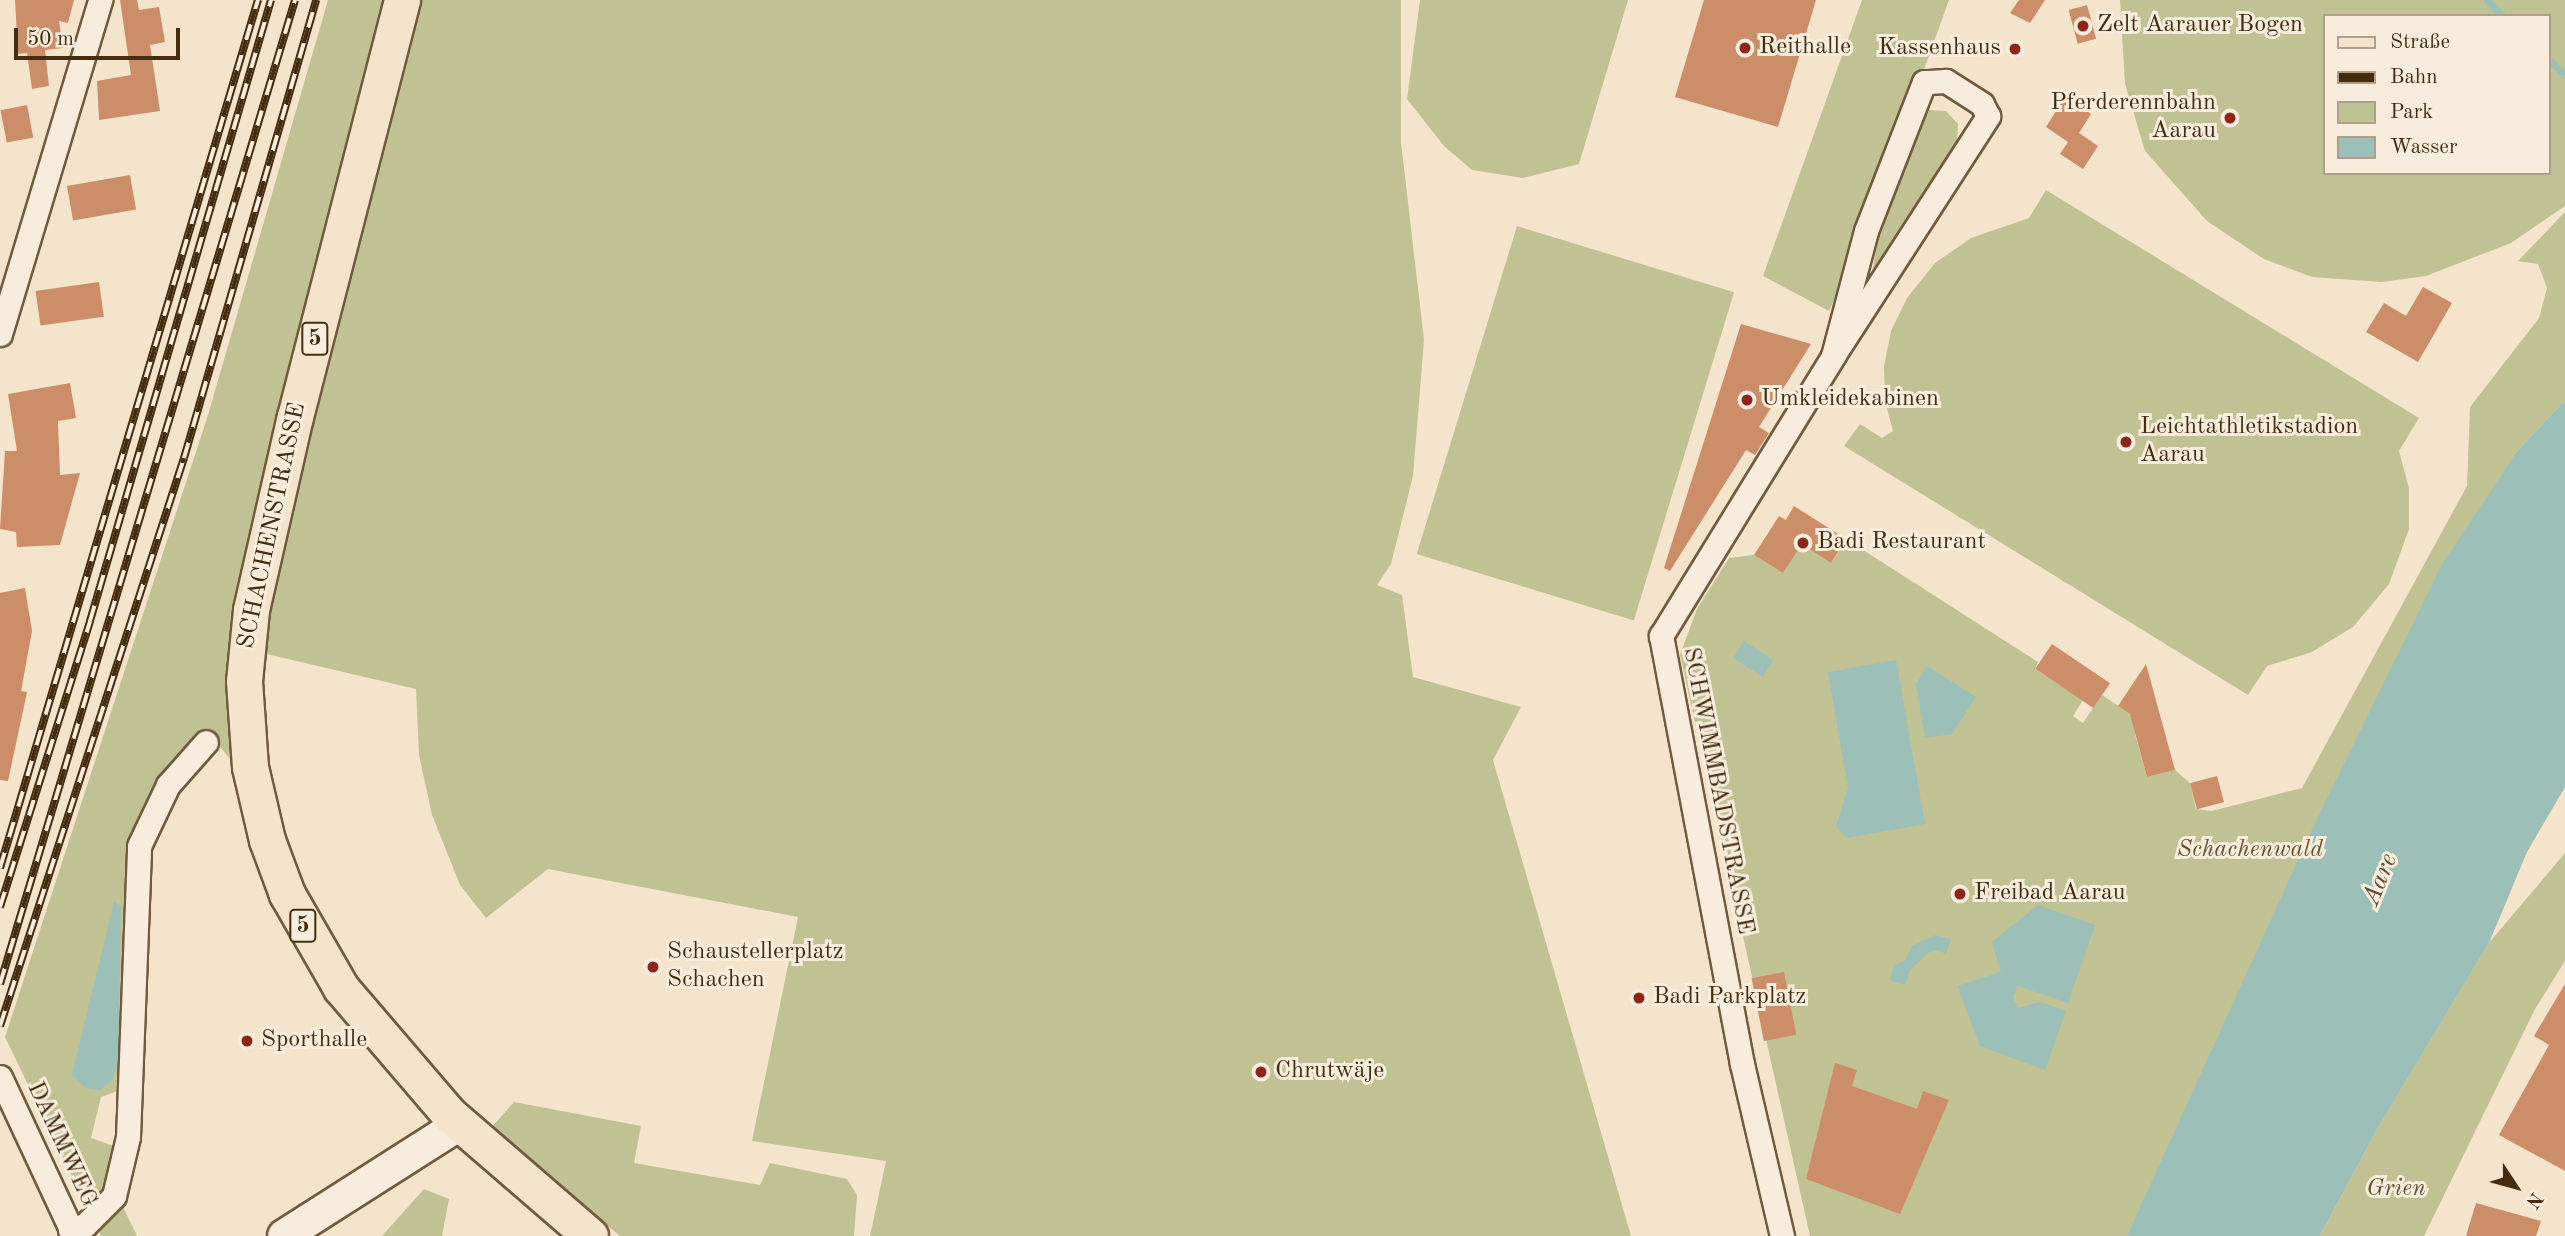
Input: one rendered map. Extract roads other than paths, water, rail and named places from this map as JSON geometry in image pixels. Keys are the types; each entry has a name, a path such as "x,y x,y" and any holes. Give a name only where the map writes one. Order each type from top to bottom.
{"main road":[{"name":"SCHACHENSTRASSE","path":"402,0 295,416 251,610 245,726 267,840 302,925 365,1020 460,1124"},
{"name":"5","path":"460,1124 590,1236"}],"street":[{"path":"0,334 100,0"},
{"name":"SCHWIMMBADSTRASSE","path":"1782,1236 1742,1064 1661,636 1833,356 1988,116 1982,104 1946,81 1924,82 1866,231 1833,356"},
{"path":"72,1233 85,1225 114,1196 128,1137 139,846 168,785 205,742"},
{"name":"DAMMWEG","path":"0,1077 72,1233"},
{"path":"284,1236 460,1124"}],"water":[{"name":"Aare","path":"2565,400 2565,787 2527,852 2489,943 2375,1133 2320,1236 2127,1236 2314,825 2442,564 2518,450"},
{"path":"1744,641 1773,660 1762,677 1733,658"},
{"path":"1896,660 1925,824 1847,838 1836,826 1848,788 1828,672"},
{"path":"1927,666 1976,697 1952,734 1925,738 1916,684"},
{"path":"114,902 121,906 118,1064 112,1080 100,1090 85,1088 72,1075"},
{"path":"2038,905 2095,925 2068,1003 2018,986 2013,997 2018,1008 2040,1002 2066,1011 2045,1070 1980,1046 1957,986 2001,972 1992,942"},
{"path":"1935,935 1951,939 1946,954 1937,950 1928,953 1910,970 1905,985 1889,980 1895,965 1905,960 1912,946"}],"waterway":[{"path":"2487,0 2501,14"},
{"path":"2551,62 2565,75"}],"railway":[{"path":"0,868 258,0"},
{"path":"0,907 90,621 271,0"},
{"path":"0,984 295,0"},
{"path":"0,1026 184,458 316,0"}],"place":[{"name":"Zelt Aarauer Bogen","path":"2083,26"},
{"name":"Reithalle","path":"1745,48"},
{"name":"Kassenhaus","path":"2015,49"},
{"name":"Pferderennbahn Aarau","path":"2230,118"},
{"name":"Umkleidekabinen","path":"1747,400"},
{"name":"Leichtathletikstadion Aarau","path":"2126,442"},
{"name":"Badi Restaurant","path":"1803,543"},
{"name":"Freibad Aarau","path":"1960,894"},
{"name":"Schaustellerplatz Schachen","path":"653,967"},
{"name":"Badi Parkplatz","path":"1639,998"},
{"name":"Sporthalle","path":"247,1041"},
{"name":"Chrutwäje","path":"1261,1072"}],"park label":[{"name":"Schachenwald","path":"2250,851"},
{"name":"Grien","path":"2396,1190"}]}
